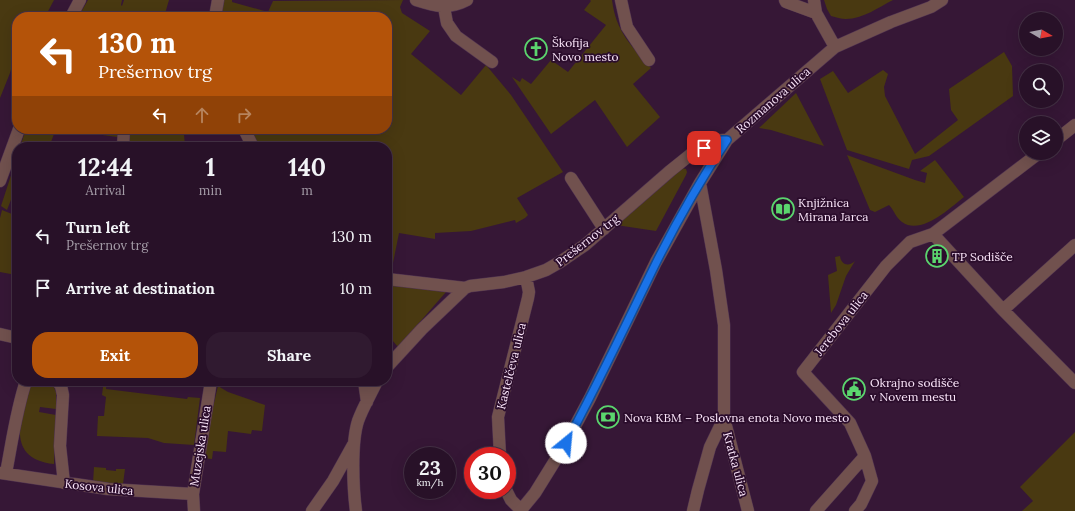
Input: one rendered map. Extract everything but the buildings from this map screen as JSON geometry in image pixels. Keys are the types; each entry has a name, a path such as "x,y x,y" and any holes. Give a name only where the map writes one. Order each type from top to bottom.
{"street":[{"path":"74,12 80,0"},
{"path":"216,12 218,0"},
{"path":"416,0 433,6 444,7 467,0"},
{"path":"621,0 627,27 649,60"},
{"path":"785,0 786,2 816,13"},
{"path":"814,0 816,13 835,47"},
{"name":"Rozmanova ulica","path":"521,510 535,493 569,437 656,262 700,183 727,140 835,47 891,22 931,7 942,0"},
{"path":"444,7 447,23 456,36 492,62"},
{"path":"1063,134 1075,125"},
{"name":"Prešernov trg","path":"465,288 470,286 504,282 526,277 546,270 560,262 604,228 670,171 690,156 722,140 727,140"},
{"path":"0,181 12,148"},
{"name":"Jerebova ulica","path":"866,456 850,423 803,372 886,266 898,253 910,242 933,234 1030,160"},
{"path":"571,178 604,228"},
{"path":"693,511 710,447 724,418 724,325 716,270 700,183"},
{"path":"933,234 1075,383"},
{"path":"1004,310 1075,245"},
{"name":"Kastelčeva ulica","path":"500,447 498,417 528,298 529,292 526,277"},
{"path":"392,279 465,288"},
{"path":"392,359 465,288"},
{"path":"0,334 12,337"},
{"path":"3,473 18,407 24,386"},
{"path":"60,386 63,395 60,446 64,483"},
{"name":"Muzejska ulica","path":"194,511 192,494 210,386"},
{"path":"365,386 367,402"},
{"path":"356,511 354,496 354,444 358,421 375,386"},
{"name":"Kratka ulica","path":"724,418 748,511"},
{"path":"312,511 333,481 354,444"},
{"path":"816,511 866,456"},
{"path":"855,511 861,504 872,481 866,456"},
{"name":"Kosova ulica","path":"3,473 108,489 192,494"},
{"path":"510,499 521,510"}],"shaded area":[{"path":"0,0 54,0 48,12 12,12 12,66 0,98"},
{"path":"88,0 122,0 122,6 124,0 169,0 165,12 81,12"},
{"path":"224,0 232,0 232,2 268,12 220,12"},
{"path":"403,0 400,7 402,13 430,31 411,54 461,95 486,65 511,95 563,172 517,198 528,215 516,223 515,220 471,231 435,233 435,239 399,233 392,268 392,142 258,142 254,139 252,134 392,134 392,12 268,12 273,1"},
{"path":"590,0 612,0 617,21 621,30 631,45 651,68 633,84 660,117 627,147 595,100 551,134 512,77 520,82 522,78 531,84 551,60 568,72 606,25 584,10 591,1"},
{"path":"824,0 893,0 865,15 846,19 831,16"},
{"path":"1004,52 1012,66 1013,96 929,156 912,160 909,169 847,150 820,79 833,71 848,93 883,70 888,74 884,87 885,96 915,154 958,120 951,110 949,89"},
{"path":"796,93 824,146 771,130 759,128"},
{"path":"24,134 54,134 51,142 22,142"},
{"path":"95,134 118,134 117,137"},
{"path":"127,134 184,134 185,142 126,142"},
{"path":"847,155 925,183 927,173 920,171 935,160 964,197 935,219 918,226 910,225 902,222 889,205 875,212 870,210"},
{"path":"682,168 686,169 686,175 656,231 616,225"},
{"path":"12,172 12,197 7,210 1,206"},
{"path":"2,210 12,214 12,274 0,272 0,218"},
{"path":"840,256 842,261 846,264 853,263 855,261 846,276 836,305 831,313 828,275 837,271 835,257"},
{"path":"392,285 446,292 398,347 392,340"},
{"path":"29,386 53,386 56,392 56,409 40,407 39,412 56,415 54,464 38,460 28,453 22,444 20,433 23,407"},
{"path":"106,386 106,389 187,399 188,397 200,398 194,445 164,443 148,438 97,436 98,416 104,416 106,397 102,395 103,387"},
{"path":"218,386 228,392 265,405 262,431 252,430 251,434 228,431 226,452 213,451 212,459 204,458 208,428"},
{"path":"1075,432 1075,511 1022,511 1033,501 1020,487"},
{"path":"94,467 116,471 116,469 125,469 123,484 118,486 93,483"}],"place":[{"name":"Škofija Novo mesto","path":"536,49"},
{"name":"Knjižnica Mirana Jarca","path":"783,209"},
{"name":"TP Sodišče","path":"937,256"},
{"name":"Okrajno sodišče v Novem mestu","path":"854,389"},
{"name":"Nova KBM – Poslovna enota Novo mesto","path":"608,417"}],"route":[{"path":"566,443 590,398 656,262 700,183 727,140 722,140 704,148"}]}
